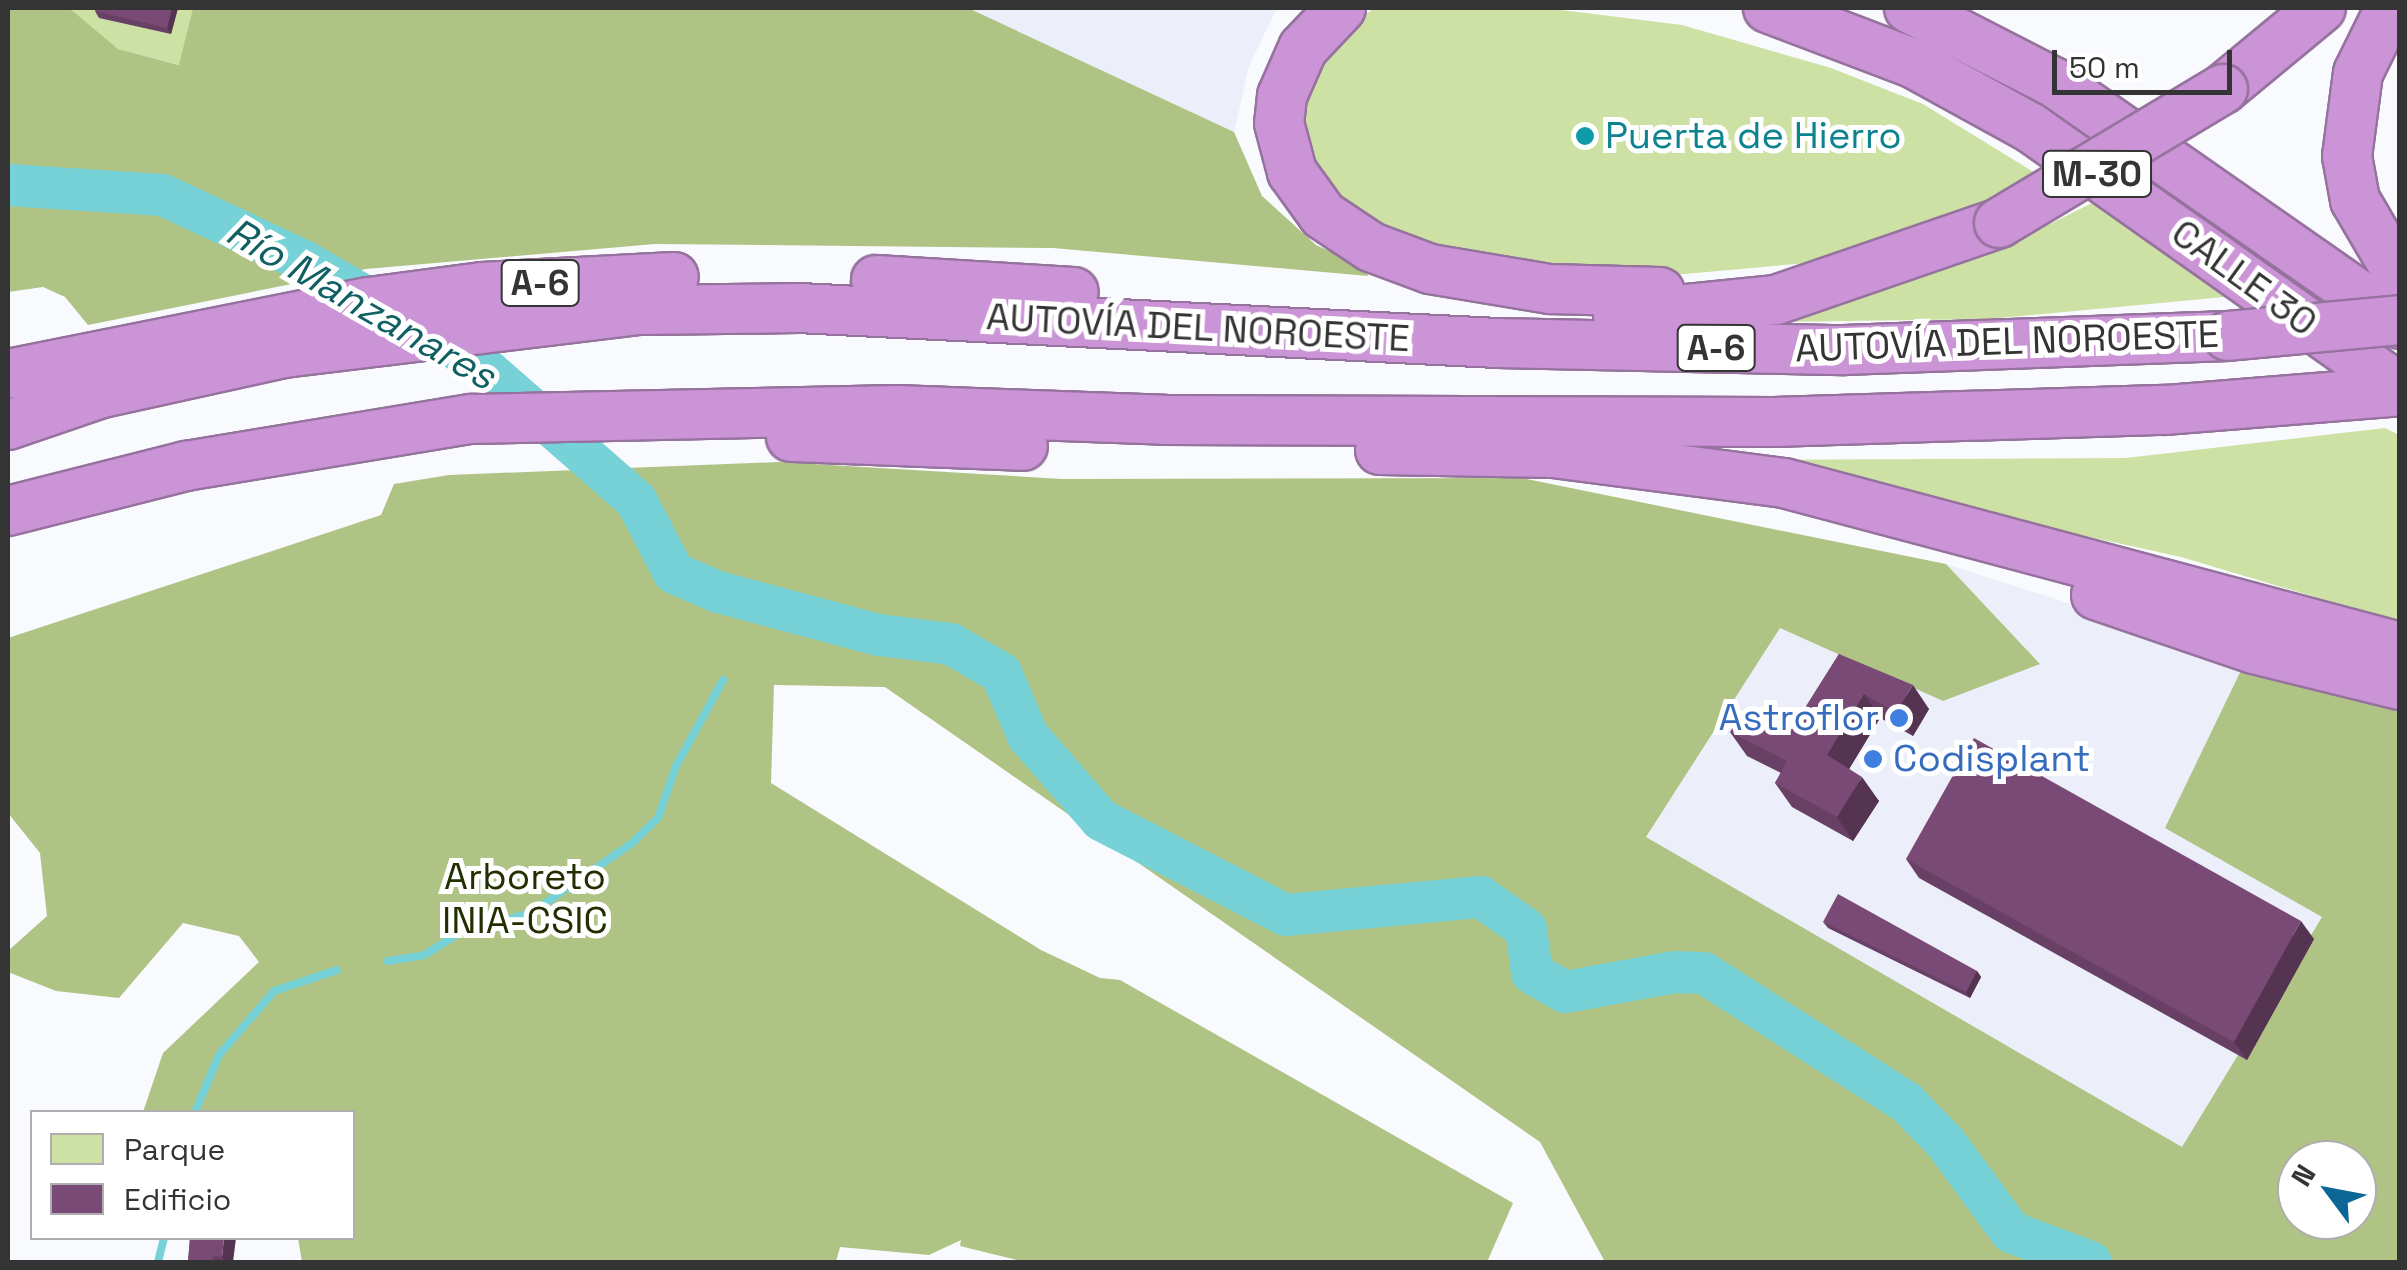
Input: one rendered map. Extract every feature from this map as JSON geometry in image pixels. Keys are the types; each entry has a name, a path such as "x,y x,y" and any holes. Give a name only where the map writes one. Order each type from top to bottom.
{"highway":[{"path":"1341,8 1303,48 1282,96 1280,123 1304,196 1370,248 1430,269 1550,289 1684,292 1848,277"},
{"name":"CALLE 30","path":"1768,8 1913,63 2031,128 2400,389"},
{"name":"CALLE 30","path":"1909,8 2055,83 2400,322"},
{"path":"1205,326 1352,310 1678,314 1776,300 1999,223 2223,90 2320,8"},
{"path":"2390,8 2358,73 2348,156 2355,200 2400,277"},
{"path":"2400,27 2377,77 2368,163 2375,200 2400,247"},
{"name":"AUTOVÍA DEL NOROESTE","path":"8,426 281,335 639,310 801,293 1126,324 1498,343 1844,350 2228,336 2400,322"},
{"name":"A-6","path":"8,374 281,335"},
{"name":"AUTOVÍA DEL NOROESTE","path":"8,511 295,459 784,423 1061,416 1774,422 2299,401 2400,389"},
{"path":"784,423 880,446 1553,453 1784,483 2148,578 2266,616 2400,646"},
{"path":"1450,452 1652,474 1782,501 1932,540 2254,648 2400,684"},
{"name":"AUTOVÍA DEL NOROESTE","path":"8,542 295,459"},
{"path":"2148,578 2400,626"}],"shaded area":[{"path":"967,8 1277,8 1249,66 1234,132"},
{"path":"1946,564 2246,660 2322,917 2182,1148 1646,837 1780,627 1943,701 2040,663"}],"green space":[{"path":"8,8 69,8 118,49 179,65 193,8 968,8 1234,132 1262,196 1316,245 1365,267 1368,276 1053,248 655,244 366,269 88,325 65,297 43,287 8,292"},
{"path":"64,8 193,8 180,65 118,49"},
{"path":"1375,8 1545,8 1682,25 1831,68 1923,104 2040,176 1986,205 1818,262 1640,278 1451,255 1348,217 1299,151 1301,88 1340,31"},
{"path":"2104,197 2246,295 1988,319 1771,322 1992,253"},
{"path":"2385,428 2399,435 2399,622 2181,557 1740,460 2126,458"},
{"name":"Arboreto INIA-CSIC","path":"779,462 1062,479 1521,478 1946,564 2040,664 1943,701 1780,628 1646,837 2182,1147 2322,917 2165,828 2246,660 2399,706 2399,1262 1605,1262 1540,1142 885,687 774,685 771,783 1041,950 1100,978 1120,980 1513,1203 1487,1262 1025,1262 960,1246 961,1240 929,1255 840,1247 836,1262 302,1262 298,1240 355,1240 355,1110 144,1110 163,1053 259,962 239,936 183,923 119,998 56,991 8,972 8,951 47,916 40,853 8,813 8,638 381,515 394,484 449,475"}],"building":[{"path":"172,8 167,28 95,11"},
{"path":"1839,654 1913,685 1896,712 1864,694 1827,755 1862,777 1837,817 1775,783 1787,761 1730,732 1744,709 1788,735"},
{"path":"1974,738 2301,921 2234,1042 1906,859"},
{"path":"1838,894 1977,971 1966,992 1823,922"},
{"path":"190,1240 224,1240 222,1257 213,1256 212,1262 188,1262"}],"waterway":[{"name":"Río Manzanares","path":"8,185 163,195 302,260 477,361 636,500 674,573 718,592 879,635 951,644 1001,673 1028,736 1101,820 1286,915 1481,897 1526,929 1532,973 1565,992 1675,972 1704,973 1906,1102 1945,1142 2011,1232 2091,1262"},
{"path":"758,616 772,603"},
{"path":"388,961 424,955 463,931 531,913 632,843 658,818 676,766 723,680"},
{"path":"196,1110 219,1055 274,991 337,970"},
{"path":"158,1262 164,1240"}],"place":[{"name":"Puerta de Hierro","path":"1585,136"},
{"name":"Astroflor","path":"1899,718"},
{"name":"Codisplant","path":"1873,759"}]}
